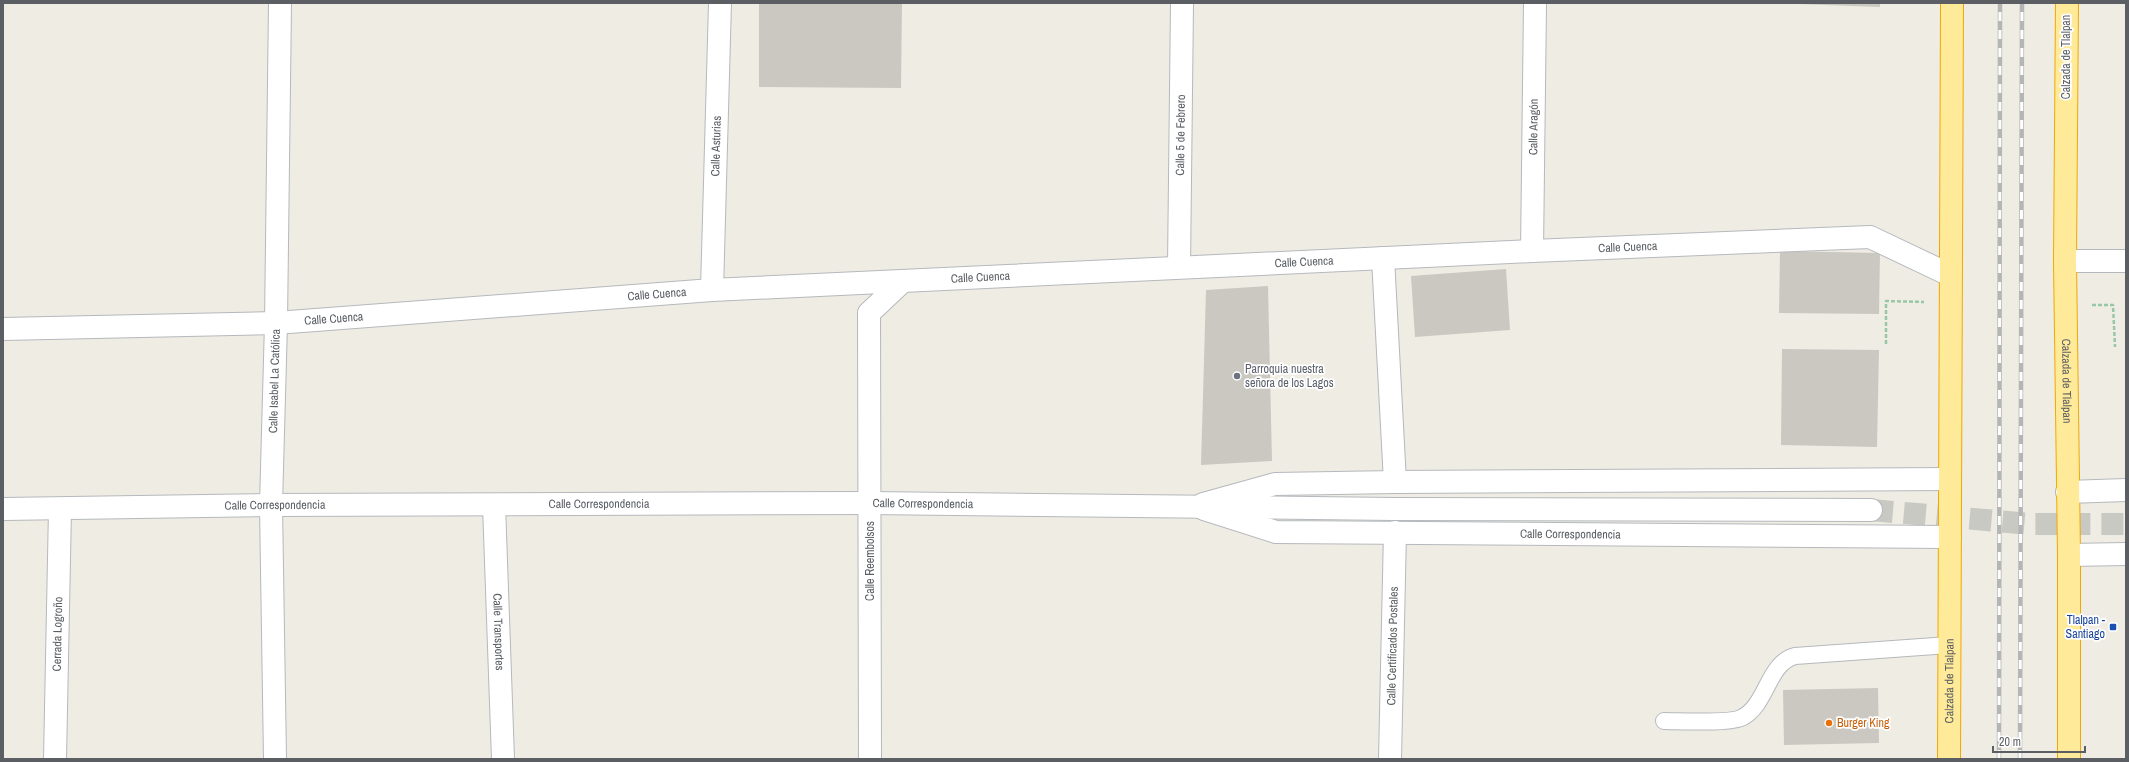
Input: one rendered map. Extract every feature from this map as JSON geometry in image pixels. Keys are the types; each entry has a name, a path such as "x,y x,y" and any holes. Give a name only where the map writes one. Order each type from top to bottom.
{"highway":[{"name":"Calzada de Tlalpan","path":"1949,759 1952,3"},
{"name":"Calzada de Tlalpan","path":"2066,3 2065,261 2069,555 2069,759"}],"street":[{"name":"Calle Isabel La Católica","path":"275,759 271,505 276,323 280,3"},
{"name":"Calle Asturias","path":"712,290 720,3"},
{"name":"Calle 5 de Febrero","path":"1179,267 1182,3"},
{"name":"Calle Aragón","path":"1532,250 1535,3"},
{"name":"Calle Cuenca","path":"3,329 276,323 712,290 1532,250 1870,237 1950,275"},
{"path":"1383,258 1395,482"},
{"path":"2065,261 2126,261"},
{"name":"Calle Reembolsos","path":"870,759 869,313 903,281"},
{"name":"Calle Correspondencia","path":"1195,506 1275,484 1950,479"},
{"path":"2067,492 2126,490"},
{"name":"Calle Correspondencia","path":"3,509 271,505 870,503 1871,510"},
{"name":"Calle Transportes","path":"494,505 503,759"},
{"name":"Calle Correspondencia","path":"1195,506 1276,532 1950,537"},
{"name":"Cerrada Logroño","path":"55,759 60,509"},
{"name":"Calle Certificados Postales","path":"1390,759 1395,532"},
{"path":"2069,555 2126,554"}],"lane":[{"path":"1664,721 1742,718 1755,707 1781,662 1795,656 1949,645"}],"path":[{"path":"1886,344 1886,301 1950,302"},
{"path":"2066,304 2114,305 2114,347"}],"building":[{"path":"759,3 902,3 901,88 759,87"},
{"path":"1773,3 1880,3 1880,7"},
{"path":"1780,251 1880,253 1879,314 1779,313"},
{"path":"1506,269 1510,330 1415,337 1411,276"},
{"name":"Parroquia nuestra señora de los Lagos","path":"1268,286 1272,461 1201,465 1206,290"},
{"path":"1782,349 1879,350 1877,447 1781,445"},
{"path":"1878,688 1879,743 1784,745 1783,690"}],"tunnel":[{"path":"1871,510 2031,524 2126,524"}],"railway":[{"path":"1999,759 2000,3"},
{"path":"2020,759 2022,3"}],"place":[{"name":"Parroquia nuestra señora de los Lagos","path":"1237,376"},
{"name":"Tlalpan - Santiago","path":"2113,627"},
{"name":"Burger King","path":"1829,723"}]}
